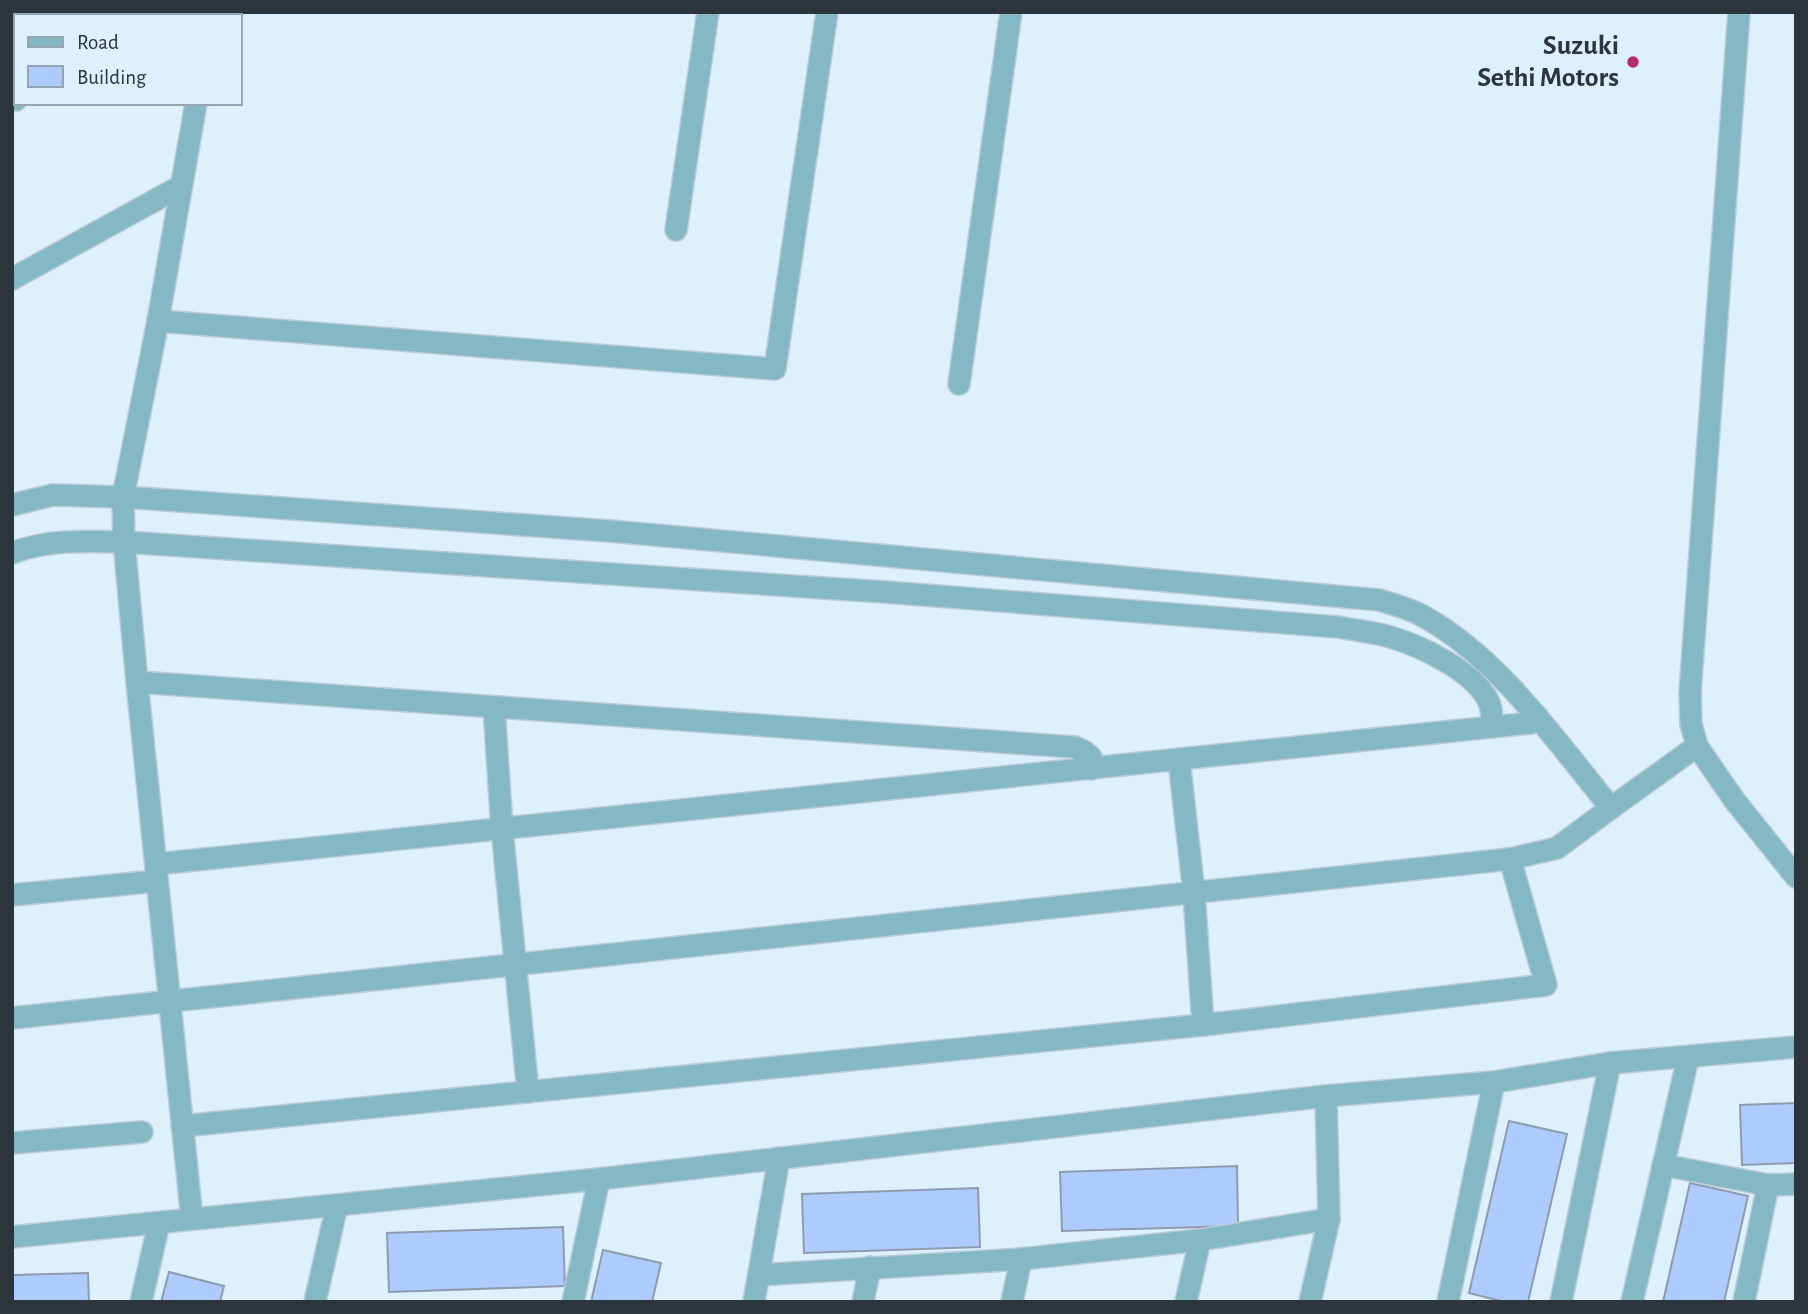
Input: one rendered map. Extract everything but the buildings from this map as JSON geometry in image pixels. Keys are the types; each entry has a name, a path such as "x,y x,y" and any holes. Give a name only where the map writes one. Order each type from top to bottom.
{"street":[{"path":"676,230 708,12"},
{"path":"158,321 775,369 827,12"},
{"path":"959,384 1011,12"},
{"path":"1739,12 1690,693 1691,724 1697,746 1735,801 1796,877"},
{"path":"192,1219 137,682 122,497 158,321 179,187 196,105"},
{"path":"12,279 179,187"},
{"path":"12,505 53,495 122,497 610,531 1379,600 1419,614 1455,638 1493,670 1537,716 1611,808"},
{"path":"12,553 31,546 75,541 124,542 885,592 1338,628 1388,636 1434,655 1464,673 1485,695 1491,707 1492,727"},
{"path":"137,682 1074,747 1091,757 1091,769"},
{"path":"494,707 502,829 528,1092"},
{"path":"12,895 156,873 502,829 1531,723 1537,716"},
{"path":"12,1018 1510,859 1557,848 1697,746"},
{"path":"1180,760 1194,893 1203,1025"},
{"path":"182,1126 1203,1025 1546,985 1510,859"},
{"path":"12,1237 599,1180 1326,1096 1494,1082 1610,1063 1796,1047"},
{"path":"1632,1302 1688,1058"},
{"path":"1561,1302 1610,1063"},
{"path":"1448,1302 1494,1082"},
{"path":"1310,1302 1329,1219 1326,1096"},
{"path":"12,1143 142,1132"},
{"path":"754,1302 779,1158"},
{"path":"1663,1165 1768,1185 1796,1184"},
{"path":"573,1302 599,1180"},
{"path":"1744,1302 1768,1185"},
{"path":"315,1302 337,1205"},
{"path":"759,1275 1021,1259 1200,1240 1329,1219"},
{"path":"141,1302 159,1223"},
{"path":"1186,1302 1200,1240"},
{"path":"1012,1302 1021,1259"},
{"path":"863,1302 870,1267"}],"place":[{"name":"Suzuki Sethi Motors","path":"1633,62"}]}
